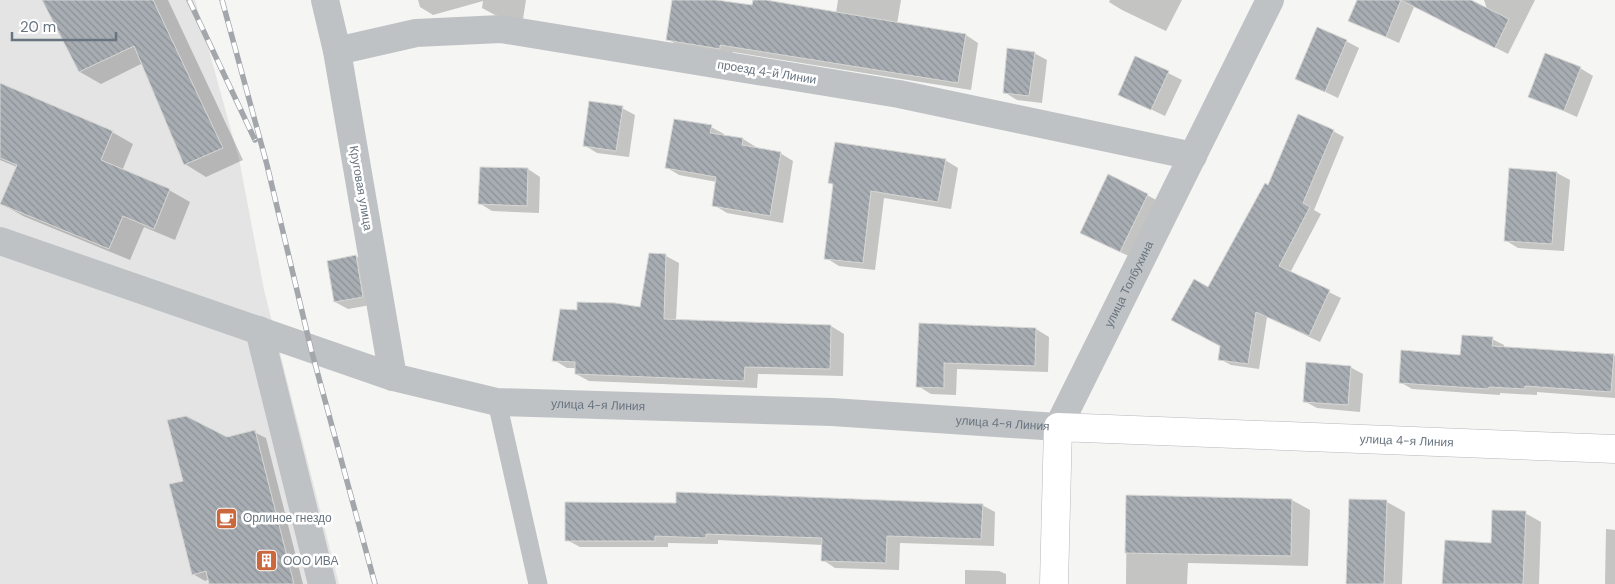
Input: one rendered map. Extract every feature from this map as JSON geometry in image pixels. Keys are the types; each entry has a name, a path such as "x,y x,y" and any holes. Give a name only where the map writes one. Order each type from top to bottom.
{"street":[{"name":"Круговая улица","path":"325,0 338,51 393,377"},
{"name":"улица Толбухина","path":"1054,584 1058,427 1270,0"},
{"name":"проезд 4-й Линии","path":"338,51 416,33 501,29 899,94 1193,156"},
{"name":"улица 4-я Линия","path":"0,241 393,377 497,402 832,412 1058,427 1615,449"},
{"path":"258,330 322,584"}],"lane":[{"path":"497,402 538,584"}],"shaded area":[{"path":"0,0 195,0 239,159 264,290 339,584 0,584"}],"building":[{"path":"42,0 153,0 223,148 184,165 134,46 79,72"},
{"path":"672,0 716,0 752,5 753,0 766,0 966,34 958,83 720,45 720,49 666,40"},
{"path":"1357,0 1401,0 1386,37 1348,21"},
{"path":"1401,0 1471,0 1509,19 1495,48"},
{"path":"1317,27 1347,40 1325,92 1295,79"},
{"path":"1007,48 1035,52 1029,96 1003,93"},
{"path":"1545,53 1581,67 1564,111 1528,97"},
{"path":"1135,56 1169,71 1151,110 1118,95"},
{"path":"0,83 113,131 101,160 170,189 154,229 123,216 109,249 0,204 17,165 0,158"},
{"path":"589,101 623,106 616,151 583,146"},
{"path":"1298,114 1334,130 1303,203 1310,207 1279,266 1330,290 1309,336 1256,312 1248,364 1218,360 1220,346 1171,320 1194,279 1208,287 1265,183 1268,185"},
{"path":"674,119 712,125 710,133 743,138 742,145 781,152 770,216 712,206 716,177 665,168"},
{"path":"835,142 946,159 938,202 871,191 863,263 824,259 833,184 828,183"},
{"path":"480,167 528,168 527,206 478,204"},
{"path":"1509,168 1557,172 1552,244 1504,241"},
{"path":"1108,174 1148,194 1120,252 1080,233"},
{"path":"649,253 666,254 664,319 831,325 830,369 745,367 744,381 575,374 575,362 552,361 560,309 577,310 577,302 615,303 640,307"},
{"path":"356,255 363,297 334,302 327,261"},
{"path":"919,323 1036,328 1035,366 944,363 944,388 916,387"},
{"path":"1462,335 1493,337 1492,346 1614,354 1611,392 1525,386 1525,389 1489,387 1488,389 1399,383 1401,350 1460,355"},
{"path":"1306,362 1351,366 1348,405 1303,402"},
{"name":"Орлиное гнездо","path":"186,416 227,437 255,430 294,584 209,584 206,571 192,575 169,484 183,481 167,420"},
{"path":"676,492 983,504 981,539 887,536 886,563 821,561 822,538 706,534 706,538 655,536 655,541 565,541 565,502 676,503"},
{"path":"1126,495 1292,499 1291,556 1125,553"},
{"path":"1349,499 1387,500 1384,584 1346,584"},
{"path":"1492,510 1526,511 1523,584 1442,584 1445,540 1491,543"}],"railway":[{"path":"189,0 255,140"},
{"path":"222,0 267,165 311,349 375,584"}],"place":[{"name":"Орлиное гнездо","path":"227,518"},
{"name":"ООО ИВА","path":"267,561"}]}
